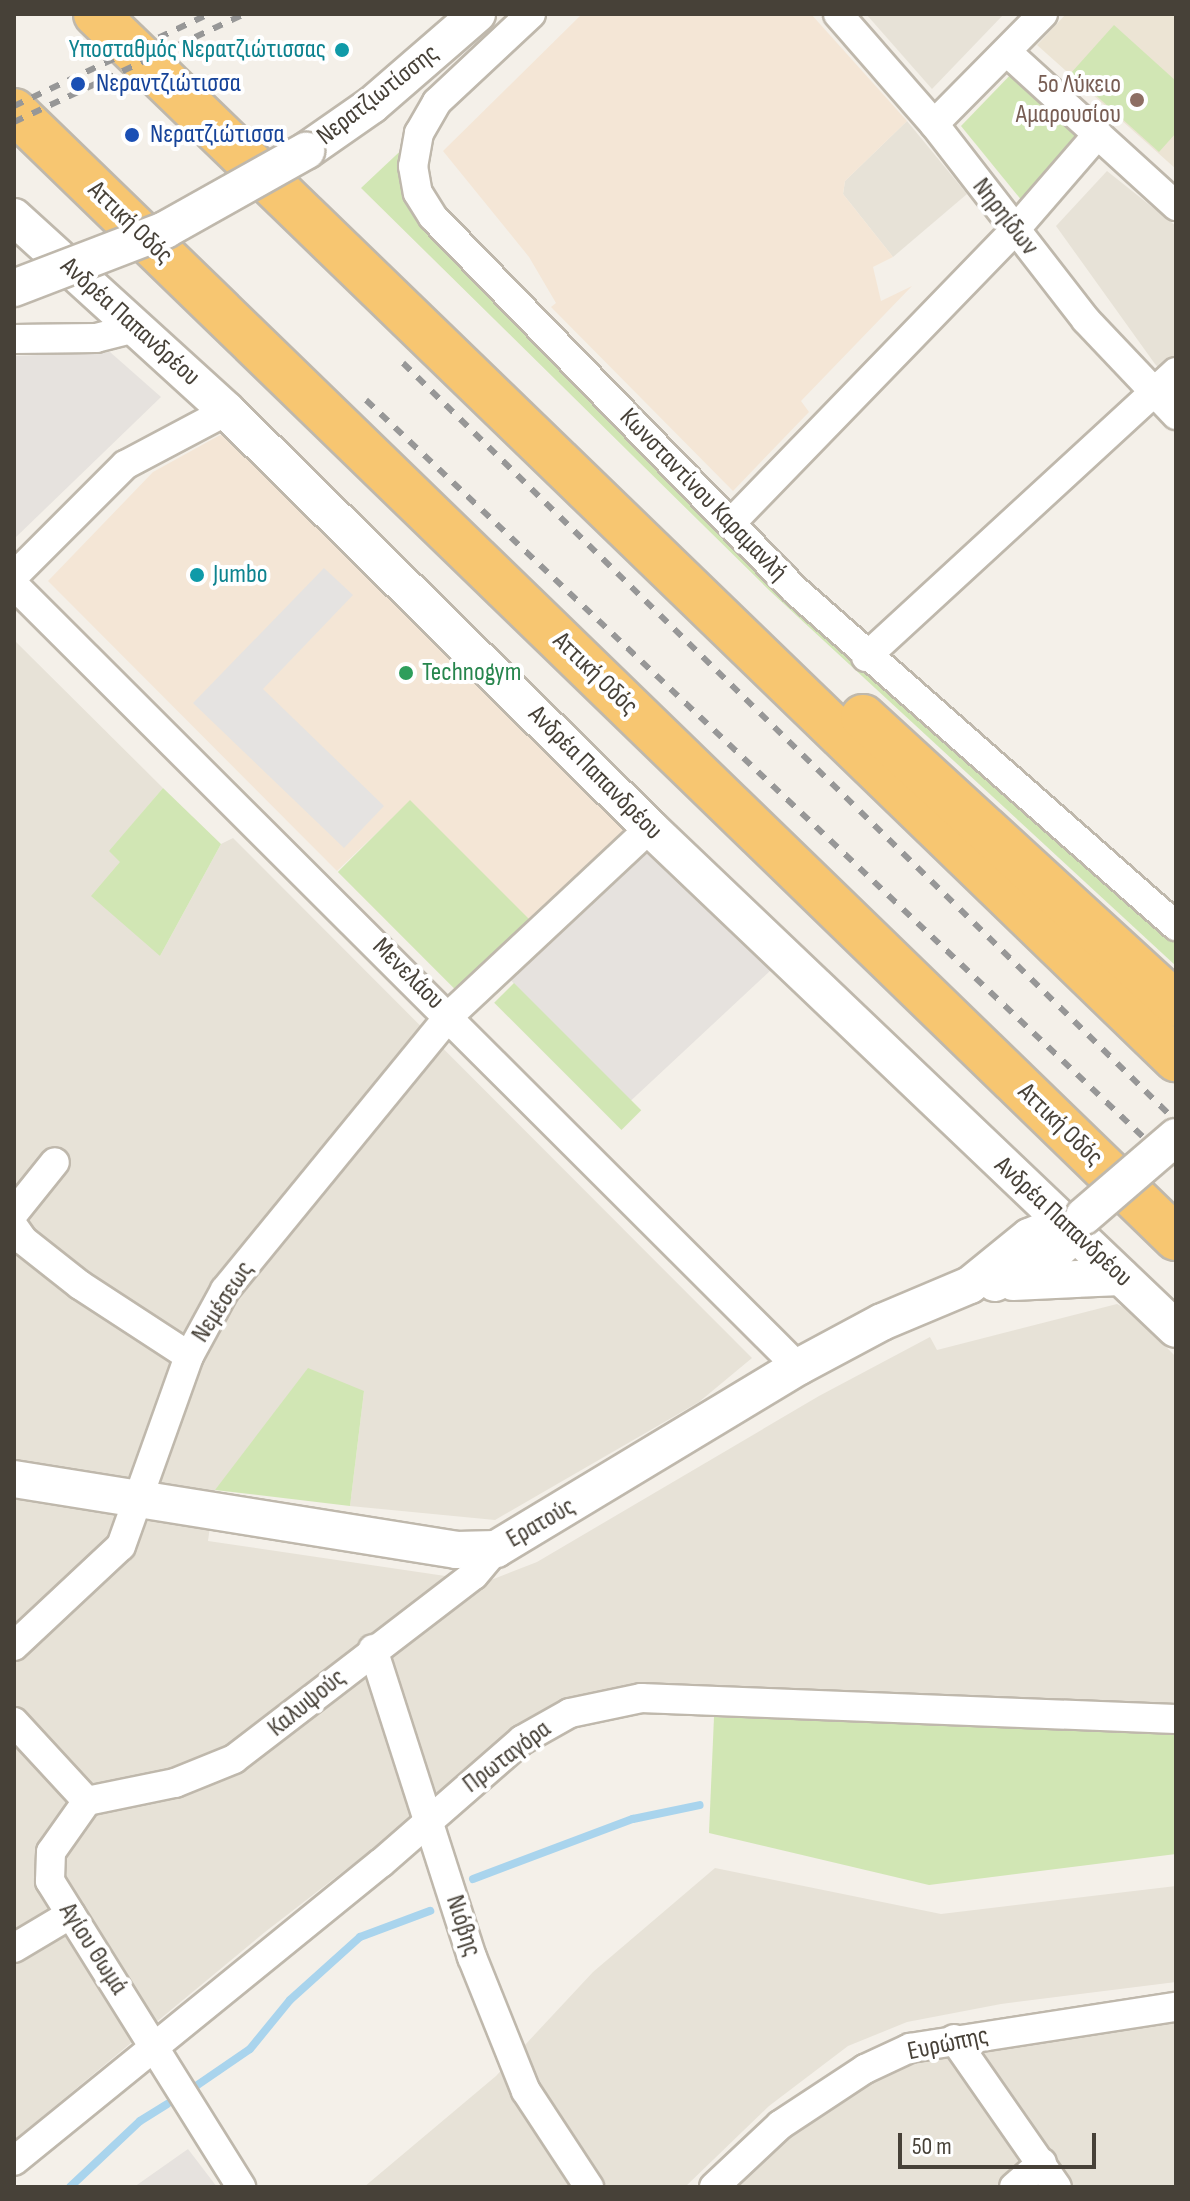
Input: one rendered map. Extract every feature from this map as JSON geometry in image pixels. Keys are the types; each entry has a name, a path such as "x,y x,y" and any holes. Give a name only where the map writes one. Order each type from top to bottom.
{"highway":[{"path":"96,14 1176,1059"},
{"name":"Αττική Οδός","path":"14,111 1171,1234"},
{"path":"621,523 795,655 1176,1004"}],"street":[{"name":"Νερατζιωτίσσης","path":"14,288 165,230 306,151 372,105 477,14"},
{"name":"Κωνσταντίνου Καραμανλή","path":"531,14 437,102 419,133 413,166 418,193 433,217 866,657 1176,926"},
{"name":"Νηρηίδων","path":"838,14 934,124 1086,320 1176,415"},
{"path":"934,124 1043,14"},
{"path":"1007,52 1176,206"},
{"path":"731,523 1014,231 1098,134"},
{"name":"Ανδρέα Παπανδρέου","path":"14,217 139,327 227,411 650,828 1012,1174 1077,1222 1121,1277 1176,1329"},
{"path":"14,339 96,338 139,327"},
{"path":"866,657 1176,372"},
{"path":"14,576 125,465 227,411"},
{"name":"Μενελάου","path":"14,585 798,1367"},
{"name":"Νεμέσεως","path":"14,1646 114,1555 140,1500 189,1356 225,1290 449,1016 650,828"},
{"name":"Ερατούς","path":"15,1478 456,1550 496,1549 798,1367 882,1322 1061,1248 1077,1222 1176,1137"},
{"path":"14,1213 55,1162"},
{"path":"1012,1174 1014,1224 992,1276 1121,1277"},
{"path":"14,1227 23,1240 80,1285 189,1356"},
{"name":"Καλυψούς","path":"87,1801 175,1783 226,1764 474,1575 496,1549"},
{"name":"Νιόβης","path":"373,1649 472,1957 526,2091 589,2187"},
{"name":"Πρωταγόρα","path":"14,2161 381,1863 428,1817 552,1721 621,1700 1176,1719"},
{"path":"14,1722 87,1801"},
{"name":"Αγίου Θωμά","path":"87,1801 49,1863 50,1881 156,2045 241,2187"},
{"path":"14,1948 71,1914"},
{"name":"Ευρώπης","path":"714,2187 780,2125 865,2069 910,2048 1176,2007"},
{"path":"954,2039 1057,2187"},
{"path":"1014,2187 1042,2163"}],"shaded area":[{"path":"582,14 811,14 907,121 845,181 843,194 893,257 873,267 881,301 912,286 801,401 809,412 733,491 551,307 556,303 529,257 443,151"},
{"path":"866,14 1004,14 932,89"},
{"name":"5ο Λύκειο Αμαρουσίου","path":"1066,14 1176,14 1176,169 1037,45"},
{"path":"907,121 967,194 893,257 843,194 845,181"},
{"path":"1107,171 1176,226 1176,386 1155,364 1056,226"},
{"path":"110,352 161,397 14,539 14,356"},
{"path":"231,429 632,824 528,920 410,801 337,871 48,581 153,472"},
{"path":"324,568 353,595 263,689 384,806 344,848 193,703"},
{"path":"14,640 163,788 110,851 120,861 160,956 221,844 233,838 752,1358 699,1402 495,1520 350,1506 364,1391 215,1490 208,1541 486,1582 537,1562 819,1396 930,1337 937,1350 1117,1304 1132,1312 1176,1357 1176,1710 653,1689 543,1717 265,1932 14,2140"},
{"path":"655,843 772,969 627,1105 509,979"},
{"path":"715,1868 941,1914 1176,1886 1176,1982 1001,2004 907,2022 848,2046 769,2106 685,2187 364,2187 496,2076 593,1972"},
{"path":"1176,2014 1176,2187 733,2187 785,2140 872,2076 926,2048"},
{"path":"188,2149 217,2187 134,2187"}],"green space":[{"path":"1114,25 1176,81 1176,133 1159,152 1071,73"},
{"path":"1016,69 1086,139 1027,207 961,126"},
{"path":"411,141 417,212 1176,936 1176,966 771,592 361,188"},
{"path":"163,788 221,844 160,956 91,896 120,862 109,851"},
{"path":"410,800 529,919 457,991 338,872"},
{"path":"514,983 641,1110 621,1130 494,1003"},
{"path":"308,1368 364,1391 350,1506 215,1490"},
{"path":"714,1717 1176,1733 1176,1854 929,1885 709,1833"}],"waterway":[{"path":"473,1879 633,1819 700,1805"},
{"path":"196,2086 250,2049 290,2000 360,1937 430,1911"},
{"path":"70,2187 140,2121 167,2104"}],"railway":[{"path":"14,106 209,14"},
{"path":"14,122 245,14"},
{"path":"403,363 1176,1121"},
{"path":"366,400 1176,1168"}],"place":[{"name":"Υποσταθμός Νερατζιώτισσας","path":"342,50"},
{"name":"Νεραντζιώτισσα","path":"78,84"},
{"name":"5ο Λύκειο Αμαρουσίου","path":"1137,100"},
{"name":"Νερατζιώτισσα","path":"132,135"},
{"name":"Jumbo","path":"197,575"},
{"name":"Technogym","path":"406,673"}]}
